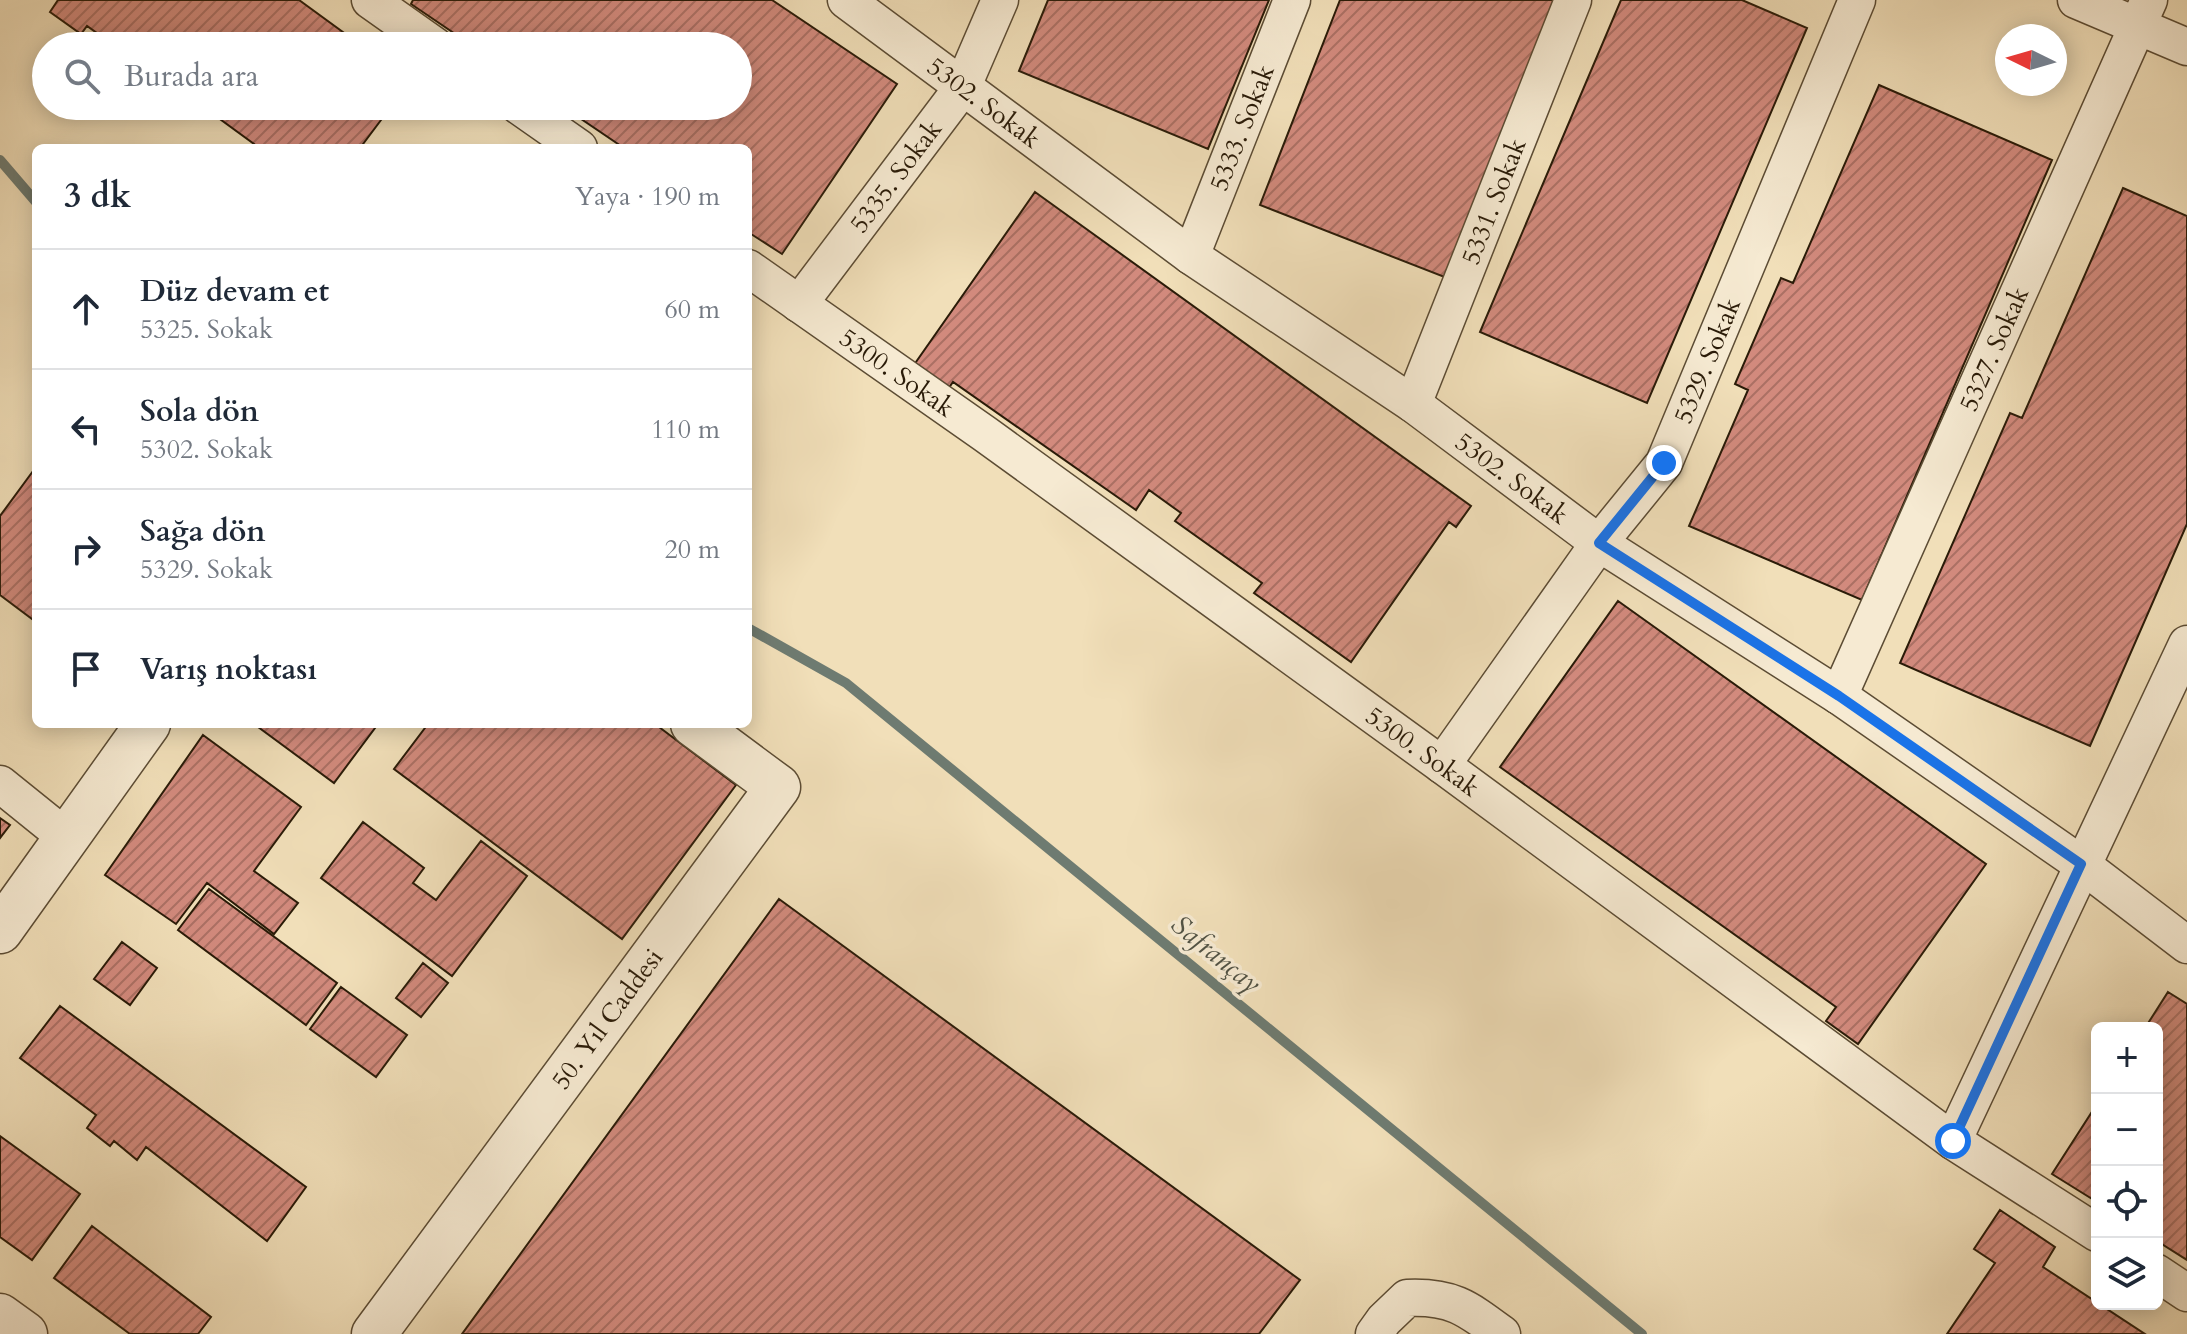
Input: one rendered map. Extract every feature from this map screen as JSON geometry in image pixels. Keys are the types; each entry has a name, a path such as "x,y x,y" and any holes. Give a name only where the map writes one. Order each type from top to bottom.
{"street":[{"path":"370,0 415,32"},
{"name":"5302. Sokak","path":"846,0 1191,256 1413,404 1599,543 1839,696 2081,864 2187,945"},
{"name":"5335. Sokak","path":"799,304 962,88 1000,0"},
{"name":"5333. Sokak","path":"1191,256 1292,0"},
{"name":"5331. Sokak","path":"1413,404 1573,0"},
{"name":"5329. Sokak","path":"1442,765 1599,543 1664,463 1857,0"},
{"path":"2076,0 2144,13 2187,47"},
{"name":"5327. Sokak","path":"1839,696 2144,13"},
{"path":"539,120 573,144"},
{"name":"5300. Sokak","path":"752,271 985,434 1442,765 1953,1141 2091,1229"},
{"path":"1953,1141 2187,644"},
{"path":"0,931 145,728"},
{"name":"50. Yıl Caddesi","path":"374,1334 778,787 698,728"},
{"path":"0,784 67,838"},
{"path":"2163,1277 2187,1293"},
{"path":"1374,1334 1407,1298 1433,1297 1461,1306 1502,1334"},
{"path":"0,1316 25,1334"}],"building":[{"path":"58,0 299,0 343,32 95,32 87,26 82,32 78,32 50,12"},
{"path":"413,0 772,0 897,84 782,254 752,235 752,144 618,144 583,120 752,120 752,32 452,32 411,4"},
{"path":"1048,0 1269,0 1208,149 1019,71"},
{"path":"1340,0 1555,0 1447,278 1260,205"},
{"path":"1621,0 1742,0 1807,28 1647,403 1480,332"},
{"path":"1879,85 2052,160 1862,600 1689,526 1748,390 1735,384 1781,278 1793,283"},
{"path":"221,120 381,120 363,144 254,144"},
{"path":"2123,188 2187,216 2187,524 2090,746 1900,663 2010,413 2022,418"},
{"path":"1035,192 1471,506 1456,527 1449,522 1351,662 1254,593 1262,583 1175,521 1181,513 1149,490 1136,510 953,382 943,396 909,372"},
{"path":"32,472 32,619 0,595 0,516"},
{"path":"1618,601 1986,864 1858,1044 1826,1021 1836,1007 1500,767"},
{"path":"259,728 375,728 334,783"},
{"path":"425,728 660,728 736,785 622,939 394,769"},
{"path":"203,735 301,807 254,871 298,903 274,934 207,883 176,924 105,875"},
{"path":"0,818 10,825 0,838"},
{"path":"363,822 424,868 413,883 436,900 481,841 527,876 452,976 321,878"},
{"path":"209,889 337,983 306,1025 178,930"},
{"path":"779,899 1300,1280 1259,1334 462,1334"},
{"path":"122,942 157,968 130,1005 94,979"},
{"path":"423,963 448,983 421,1017 396,998"},
{"path":"341,987 407,1035 376,1077 310,1029"},
{"path":"2168,992 2187,1004 2187,1260 2163,1245 2163,1022 2149,1022"},
{"path":"60,1006 306,1187 267,1241 146,1147 137,1160 114,1141 110,1146 87,1128 96,1115 20,1058"},
{"path":"2091,1113 2091,1198 2052,1174"},
{"path":"0,1136 80,1194 32,1260 0,1237"},
{"path":"2000,1210 2055,1247 2043,1267 2091,1299 2091,1310 2108,1310 2145,1334 1947,1334 1995,1263 1974,1249"},
{"path":"92,1226 211,1317 198,1334 130,1334 54,1278"}],"waterway":[{"name":"Safrançay","path":"0,160 32,197"},
{"name":"Safrançay","path":"752,630 846,683 1642,1334"}],"route":[{"path":"1664,463 1599,543 1839,696 2081,864 1953,1141"}]}
